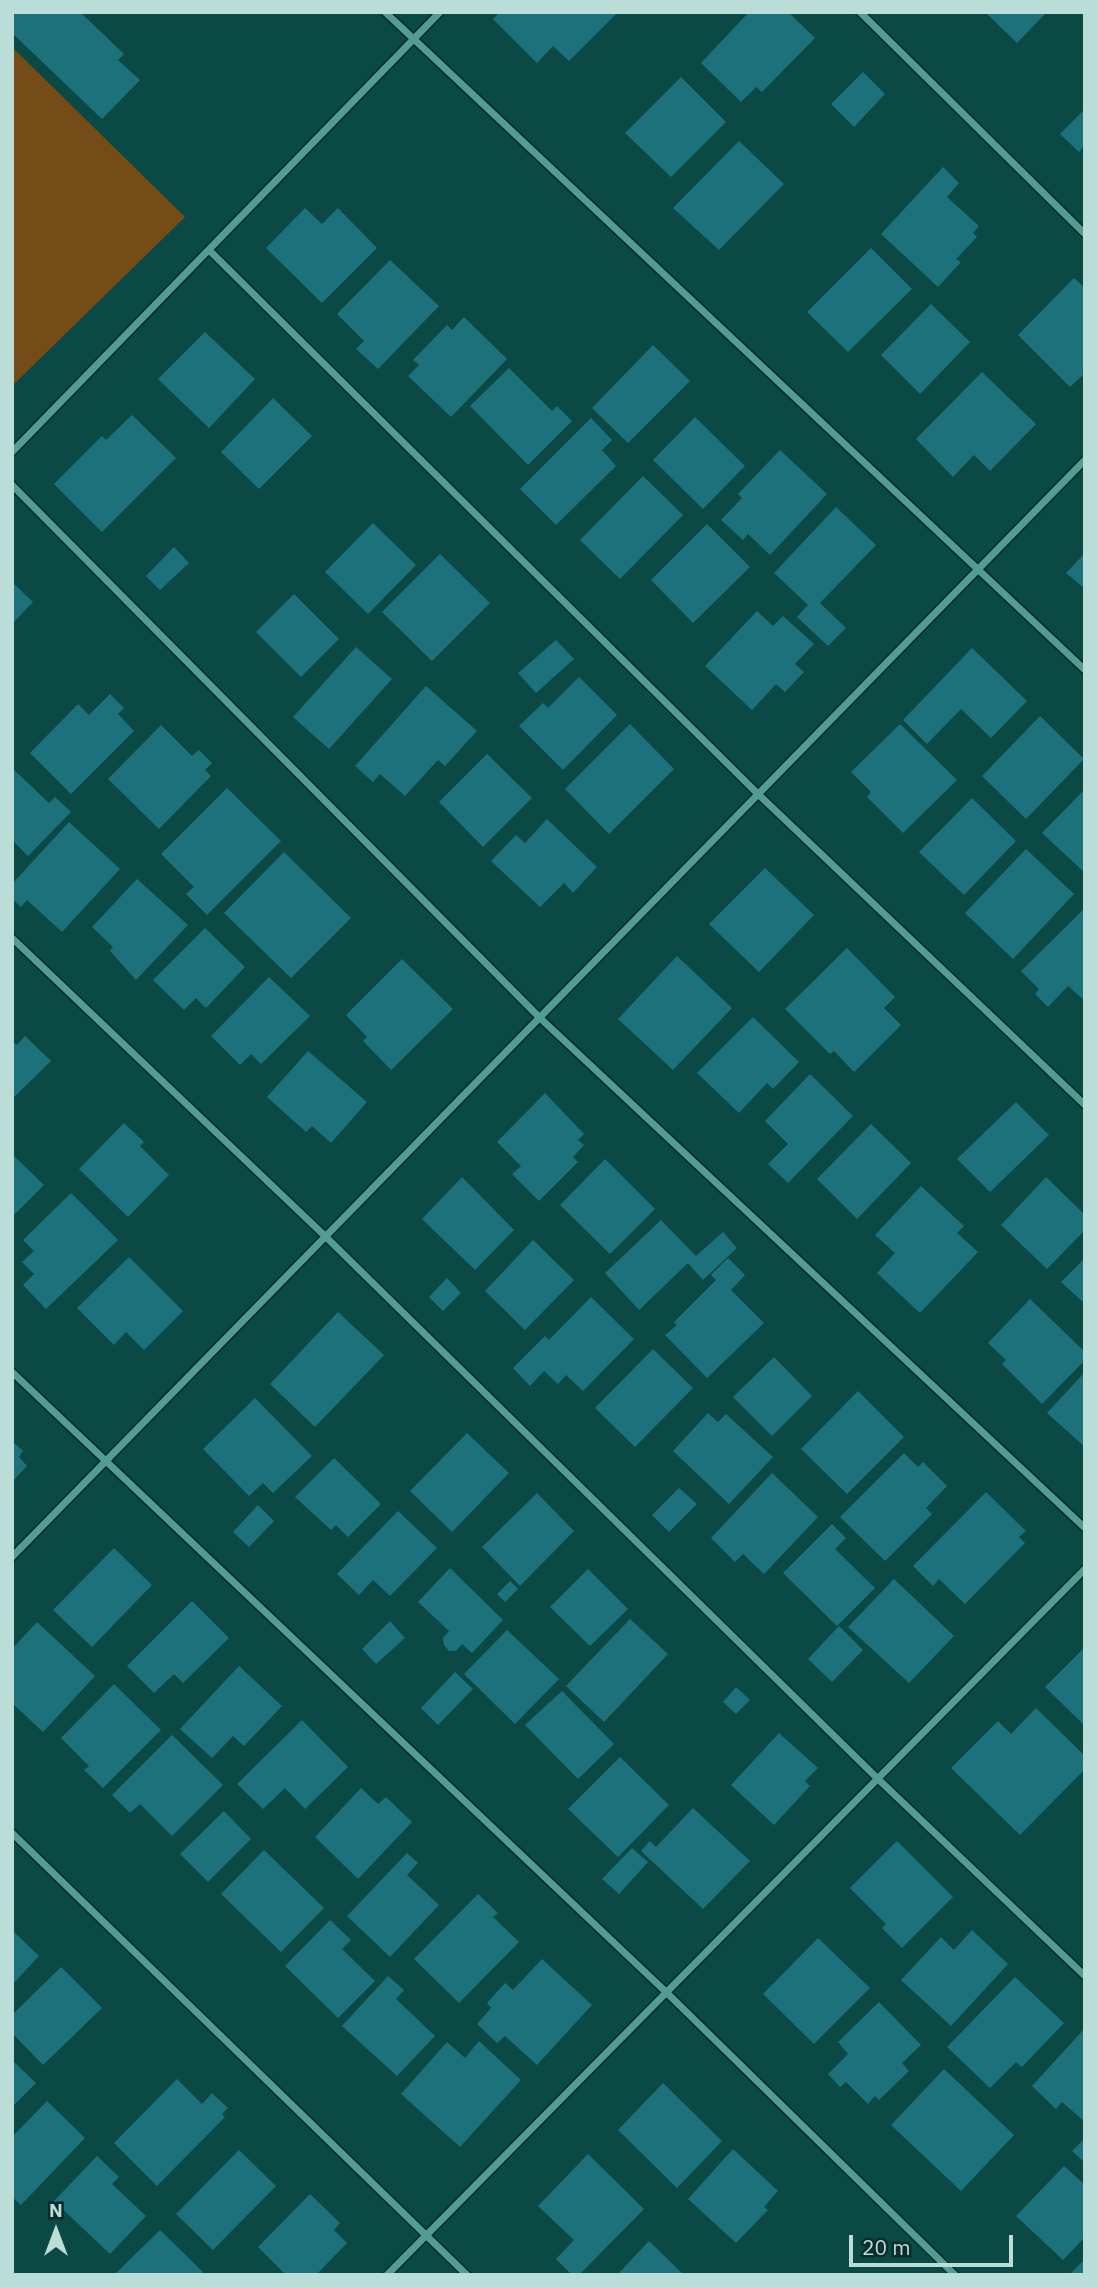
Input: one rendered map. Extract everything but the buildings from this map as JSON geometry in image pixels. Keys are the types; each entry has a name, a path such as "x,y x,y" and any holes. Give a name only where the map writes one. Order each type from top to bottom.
{"street":[{"path":"385,12 1085,670"},
{"path":"12,452 440,12"},
{"path":"860,12 1085,233"},
{"path":"209,250 758,794 1085,1105"},
{"path":"12,1557 1085,460"},
{"path":"12,485 540,1018 1085,1528"},
{"path":"12,938 326,1237 877,1778 1085,1976"},
{"path":"12,1372 666,1992 955,2275"},
{"path":"387,2275 1085,1569"},
{"path":"12,1833 467,2275"}],"shaded area":[{"path":"12,47 185,217 12,386"}]}
